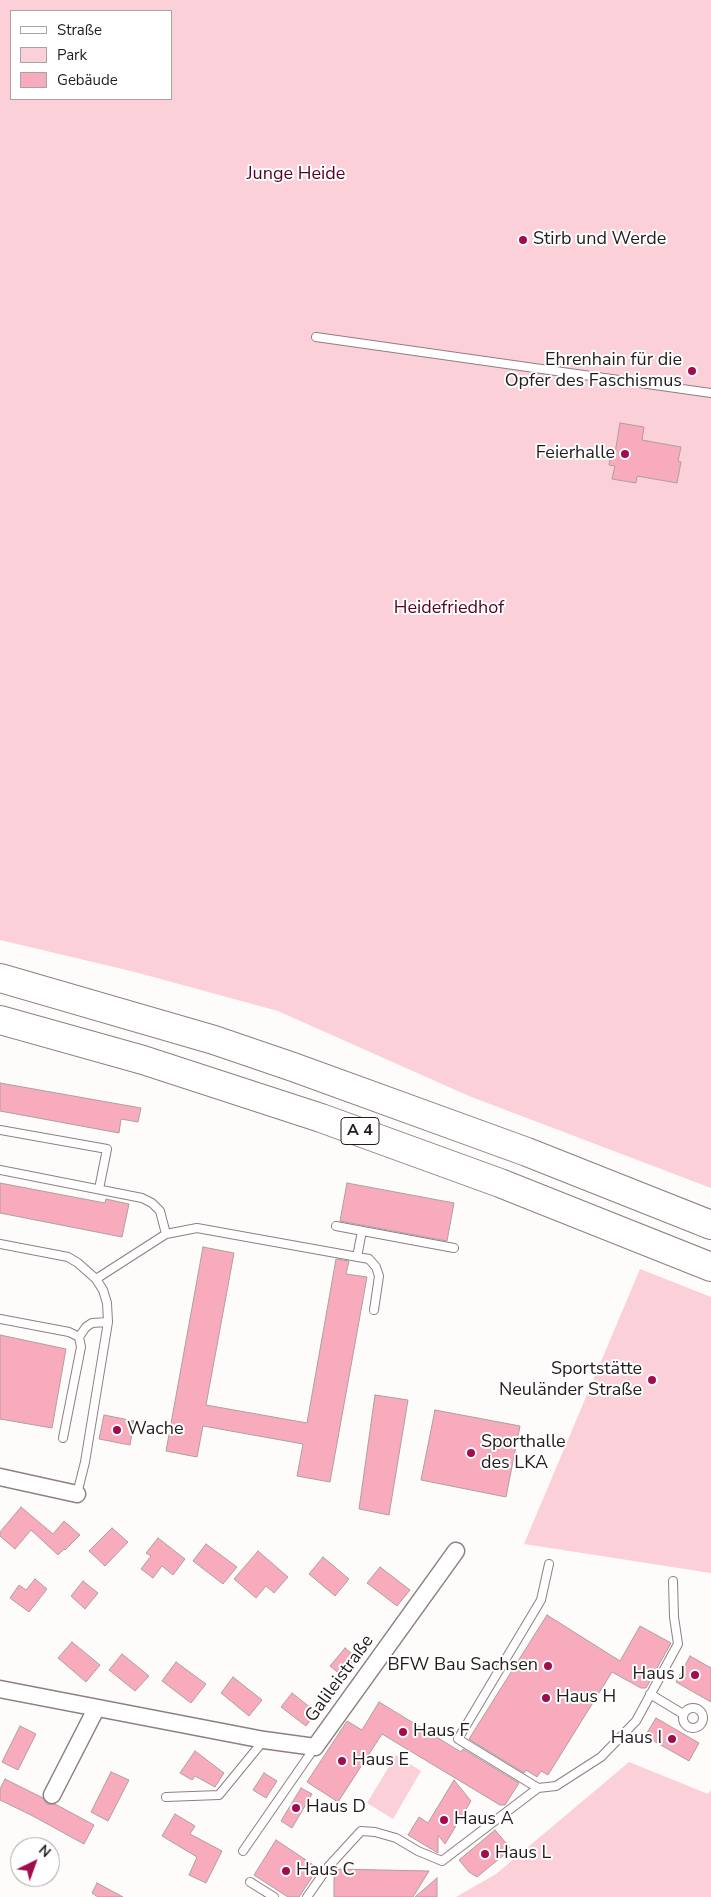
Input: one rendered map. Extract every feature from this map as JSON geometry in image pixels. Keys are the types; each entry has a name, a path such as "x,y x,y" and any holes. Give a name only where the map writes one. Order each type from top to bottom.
{"highway":[{"name":"A 4","path":"0,978 206,1037 301,1070 527,1152 711,1225"},
{"name":"A 4","path":"0,1020 142,1060 321,1118 500,1183 711,1267"}],"street":[{"path":"0,1477 77,1494"},
{"name":"Galileistraße","path":"0,1690 264,1740 315,1747 456,1552"},
{"path":"52,1795 96,1709"}],"lane":[{"path":"316,337 711,393"},
{"path":"0,1130 107,1149 99,1189"},
{"path":"0,1170 142,1198 152,1203 160,1211 166,1234"},
{"path":"336,1226 454,1248"},
{"path":"96,1279 166,1234 197,1228 369,1259 376,1266 379,1276 374,1310"},
{"path":"358,1257 362,1231"},
{"path":"0,1244 68,1257 96,1279 103,1290 107,1303 108,1322 85,1462 77,1494"},
{"path":"0,1319 69,1332 79,1336"},
{"path":"63,1438 81,1346 79,1336 92,1322 108,1322"},
{"path":"538,1788 458,1739 541,1600 549,1564"},
{"path":"307,1897 328,1867 361,1831 375,1832 396,1838 418,1851 442,1861 538,1788 556,1786 601,1757 636,1721 678,1644 674,1617 673,1581"},
{"path":"650,1694 683,1714"},
{"path":"166,1797 219,1795 264,1740"},
{"path":"242,1851 315,1747"},
{"path":"250,1882 274,1897"}],"green space":[{"path":"0,0 711,0 711,1188 469,1096 278,1011 135,972 0,940"},
{"name":"Sportstätte Neuländer Straße","path":"640,1269 711,1297 711,1573 524,1544"},
{"path":"396,1755 421,1771 393,1819 367,1803"},
{"path":"629,1762 708,1794 711,1790 711,1897 456,1897 496,1874"}],"building":[{"name":"Feierhalle","path":"620,423 644,427 642,440 681,447 678,461 681,462 677,483 637,476 636,483 612,479 615,466 609,465 611,452 615,453"},
{"path":"0,1083 141,1108 138,1122 121,1119 119,1133 0,1111"},
{"path":"0,1183 105,1203 106,1199 129,1204 122,1237 0,1213"},
{"path":"347,1183 454,1203 447,1241 340,1221"},
{"path":"203,1247 234,1253 206,1405 307,1423 336,1259 349,1261 346,1274 367,1277 330,1482 297,1476 303,1444 203,1426 197,1457 166,1451"},
{"path":"0,1335 66,1349 52,1428 0,1419"},
{"path":"375,1395 408,1400 389,1515 359,1509"},
{"name":"Sporthalle des LKA","path":"435,1410 520,1426 506,1497 421,1480"},
{"name":"Wache","path":"104,1415 134,1421 130,1445 99,1439"},
{"path":"21,1507 53,1534 64,1521 80,1535 58,1555 31,1530 15,1549 0,1536 0,1532"},
{"path":"112,1528 128,1542 105,1566 89,1551"},
{"path":"158,1538 185,1559 173,1575 162,1566 153,1578 141,1569 151,1556 146,1553"},
{"path":"206,1544 237,1567 223,1584 193,1561"},
{"path":"258,1551 288,1577 274,1593 266,1586 256,1598 234,1579"},
{"path":"323,1557 349,1579 335,1596 309,1574"},
{"path":"380,1567 410,1590 397,1606 367,1583"},
{"path":"35,1579 47,1589 29,1612 10,1598 19,1585 26,1590"},
{"path":"83,1581 98,1593 85,1609 71,1596"},
{"name":"Haus H","path":"547,1615 620,1661 640,1626 671,1643 646,1688 641,1688 612,1672 548,1775 541,1771 537,1777 526,1770 524,1773 469,1739"},
{"path":"72,1642 100,1665 86,1682 58,1658"},
{"path":"345,1648 357,1658 341,1675 330,1666"},
{"path":"122,1654 149,1676 135,1691 109,1670"},
{"name":"Haus J","path":"690,1656 711,1668 711,1702 676,1682"},
{"path":"176,1662 206,1684 191,1703 162,1681"},
{"path":"233,1677 262,1700 249,1716 221,1693"},
{"path":"292,1693 316,1712 306,1726 281,1707"},
{"path":"379,1702 461,1752 463,1749 519,1783 505,1805 500,1805 382,1734 338,1802 307,1782 347,1721 362,1730"},
{"name":"Haus I","path":"656,1718 699,1743 689,1761 645,1736"},
{"path":"20,1726 36,1734 18,1770 2,1762"},
{"path":"195,1751 224,1773 215,1787 195,1776 192,1780 180,1773"},
{"path":"111,1772 129,1780 108,1821 91,1812"},
{"path":"264,1773 277,1781 266,1798 253,1790"},
{"path":"5,1779 43,1798 47,1804 55,1804 94,1825 84,1844 0,1800 0,1789"},
{"name":"Haus A","path":"454,1780 471,1801 445,1844 438,1835 438,1853 408,1835 419,1817 428,1823"},
{"name":"Haus D","path":"301,1788 312,1794 292,1828 281,1821"},
{"path":"175,1814 195,1826 190,1834 222,1851 206,1883 189,1875 197,1857 162,1836"},
{"name":"Haus L","path":"495,1830 511,1849 477,1877 469,1872 459,1860"},
{"name":"Haus C","path":"276,1840 318,1868 299,1897 288,1897 254,1875"},
{"path":"334,1869 429,1871 413,1897 334,1897"},
{"path":"437,1878 437,1897 415,1897"},
{"path":"97,1883 123,1897 98,1897 92,1893"}],"place":[{"name":"Stirb und Werde","path":"523,240"},
{"name":"Ehrenhain für die Opfer des Faschismus","path":"692,371"},
{"name":"Feierhalle","path":"625,454"},
{"name":"Sportstätte Neuländer Straße","path":"652,1380"},
{"name":"Wache","path":"117,1430"},
{"name":"Sporthalle des LKA","path":"471,1453"},
{"name":"BFW Bau Sachsen","path":"548,1666"},
{"name":"Haus J","path":"695,1675"},
{"name":"Haus H","path":"546,1698"},
{"name":"Haus F","path":"403,1732"},
{"name":"Haus I","path":"672,1739"},
{"name":"Haus E","path":"342,1761"},
{"name":"Haus D","path":"296,1808"},
{"name":"Haus A","path":"444,1820"},
{"name":"Haus L","path":"485,1854"},
{"name":"Haus C","path":"286,1871"}],"park label":[{"name":"Junge Heide","path":"296,175"},
{"name":"Heidefriedhof","path":"449,609"}]}
